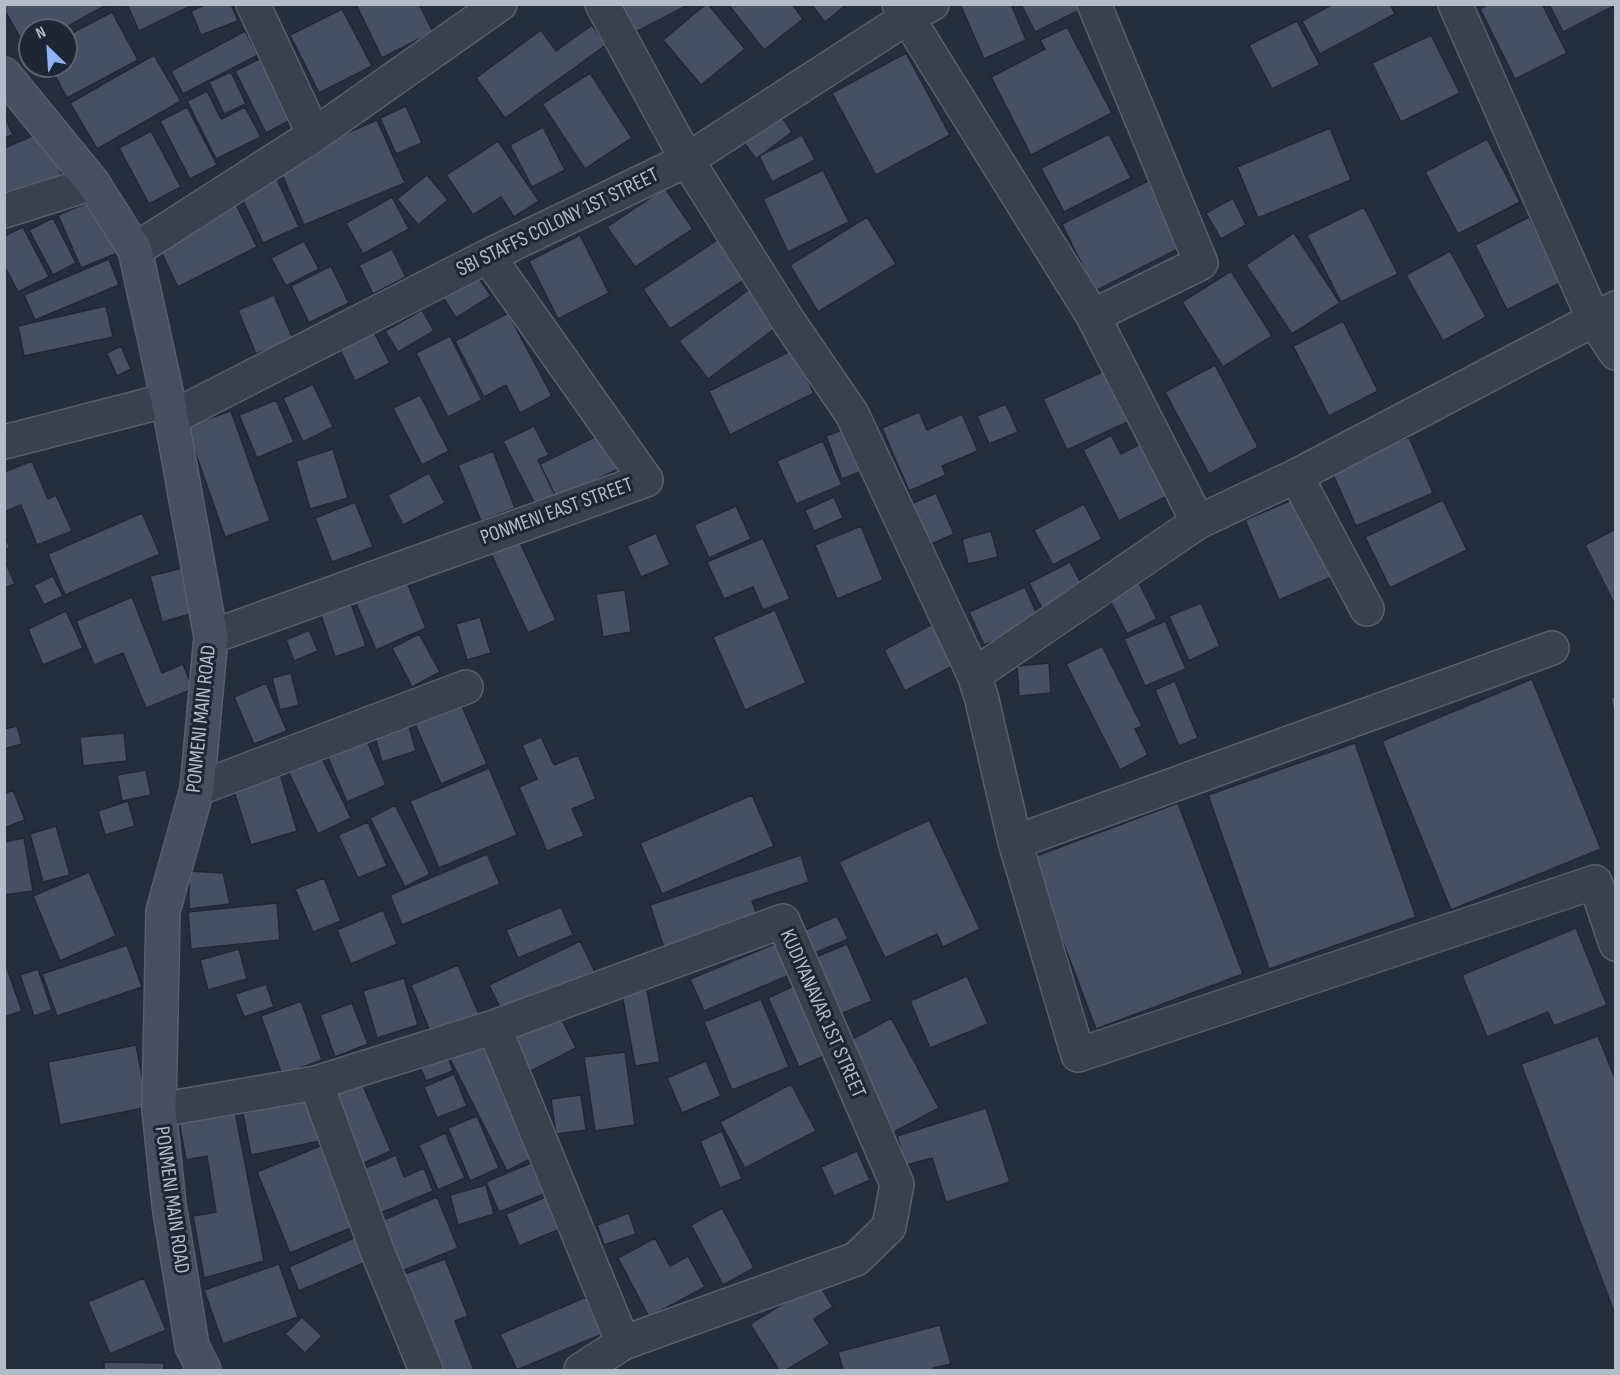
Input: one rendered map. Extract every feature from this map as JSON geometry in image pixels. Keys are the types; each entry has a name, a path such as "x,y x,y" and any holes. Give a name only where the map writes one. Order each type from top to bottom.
{"street":[{"path":"253,4 314,135"},
{"path":"135,250 314,135 500,4"},
{"path":"602,4 687,160 789,322 852,414 974,675 1015,842 1078,1055 1595,882 1616,944"},
{"path":"1093,316 1202,263 1094,4"},
{"path":"1455,4 1605,314 1616,353"},
{"path":"913,9 1093,316 1198,522"},
{"name":"SBI STAFFS COLONY 1ST STREET","path":"4,442 170,409 687,160 913,9"},
{"name":"PONMENI MAIN ROAD","path":"4,74 93,183 135,250 170,409 211,637 197,789 163,911 159,1110 169,1205 192,1346 204,1371"},
{"path":"4,211 93,183"},
{"name":"PONMENI EAST STREET","path":"211,637 646,480 488,256"},
{"path":"974,675 1198,522 1296,476 1605,314"},
{"path":"1296,476 1367,609"},
{"path":"1015,842 1551,648"},
{"path":"197,789 466,687"},
{"name":"KUDIYANAVAR 1ST STREET","path":"159,1110 316,1083 494,1027 783,921 897,1184 889,1227 856,1259 623,1343 581,1371"},
{"path":"494,1027 623,1343"},
{"path":"316,1083 378,1253 426,1371"}],"building":[{"path":"4,4 108,4 78,21 78,18 18,18 18,34 4,9"},
{"path":"127,4 195,4 139,31"},
{"path":"207,4 231,4 238,21 201,35 191,11"},
{"path":"356,4 419,4 433,32 382,58"},
{"path":"610,4 690,4 626,37"},
{"path":"706,4 745,49 701,85 663,40"},
{"path":"728,4 792,4 803,19 764,50"},
{"path":"811,4 847,4 825,22"},
{"path":"960,4 1011,4 1026,40 984,59"},
{"path":"1021,4 1077,4 1080,10 1035,32"},
{"path":"1333,4 1390,4 1395,14 1320,54 1302,21"},
{"path":"1488,4 1542,4 1567,53 1515,79 1480,9"},
{"path":"1549,4 1616,4 1616,5 1563,32"},
{"path":"342,9 372,66 319,93 290,35"},
{"path":"112,12 138,60 67,98 56,78 78,78 78,30"},
{"path":"1297,21 1320,65 1272,89 1249,45"},
{"path":"592,25 606,45 505,118 476,78 541,30 556,51"},
{"path":"1067,27 1112,113 1031,155 991,77 1045,49 1040,40"},
{"path":"245,31 258,55 183,94 171,71"},
{"path":"1431,35 1460,93 1401,122 1372,63"},
{"path":"906,53 950,135 876,175 832,93"},
{"path":"154,55 181,101 97,149 70,103"},
{"path":"265,56 296,117 266,133 235,71"},
{"path":"231,72 246,104 224,114 209,82"},
{"path":"590,73 632,138 585,169 542,104"},
{"path":"207,91 221,119 245,107 261,137 216,159 187,101"},
{"path":"406,106 422,143 396,154 380,118"},
{"path":"187,107 217,165 190,179 160,121"},
{"path":"779,113 792,132 756,159 742,140"},
{"path":"4,115 13,135 4,138"},
{"path":"377,120 405,183 304,225 277,163"},
{"path":"543,127 565,170 532,187 510,145"},
{"path":"1330,128 1351,180 1258,218 1237,167"},
{"path":"44,131 64,181 4,206 4,148"},
{"path":"151,131 181,187 149,204 119,148"},
{"path":"1109,134 1131,178 1064,212 1041,168"},
{"path":"802,135 815,160 772,182 759,156"},
{"path":"1487,139 1520,202 1458,234 1425,172"},
{"path":"498,141 539,201 514,217 501,197 473,215 446,175"},
{"path":"823,170 849,222 788,252 763,199"},
{"path":"427,175 448,200 418,225 397,199"},
{"path":"276,177 299,227 263,243 240,194"},
{"path":"1148,181 1182,247 1095,291 1062,224"},
{"path":"665,188 693,229 635,267 607,227"},
{"path":"392,197 409,229 363,254 346,223"},
{"path":"1233,198 1246,225 1221,239 1206,213"},
{"path":"97,199 120,252 81,268 58,215"},
{"path":"234,200 257,247 178,287 155,239"},
{"path":"1364,207 1398,274 1341,302 1307,235"},
{"path":"867,217 896,264 818,312 790,265"},
{"path":"1529,217 1562,282 1507,310 1475,245"},
{"path":"53,218 76,263 53,275 29,230"},
{"path":"23,227 49,277 18,292 4,265 4,236"},
{"path":"1294,233 1340,303 1292,334 1246,265"},
{"path":"726,234 753,274 670,329 643,289"},
{"path":"580,235 609,293 558,319 529,261"},
{"path":"304,241 319,269 286,286 271,258"},
{"path":"392,249 406,277 373,294 359,265"},
{"path":"1450,251 1486,317 1443,341 1406,275"},
{"path":"109,259 119,285 35,320 24,295"},
{"path":"331,266 349,303 309,323 291,286"},
{"path":"1231,271 1272,336 1223,367 1182,302"},
{"path":"477,275 491,296 456,318 443,297"},
{"path":"750,289 778,326 708,379 679,341"},
{"path":"274,295 293,339 256,354 238,310"},
{"path":"106,306 113,337 24,356 18,326"},
{"path":"422,310 434,331 398,352 385,331"},
{"path":"508,313 552,396 520,413 506,385 484,397 455,341"},
{"path":"1343,321 1378,391 1329,416 1293,346"},
{"path":"374,332 390,363 355,381 340,350"},
{"path":"450,336 482,400 448,417 416,353"},
{"path":"121,346 131,369 117,376 107,353"},
{"path":"793,350 814,393 730,435 709,391"},
{"path":"1215,365 1258,447 1209,474 1165,392"},
{"path":"1111,368 1134,419 1067,450 1043,399"},
{"path":"313,384 333,427 303,442 283,398"},
{"path":"420,395 449,451 422,465 393,408"},
{"path":"276,400 294,442 257,458 239,415"},
{"path":"1006,404 1018,432 989,444 977,416"},
{"path":"231,411 270,521 225,537 186,426"},
{"path":"919,412 927,430 962,414 978,451 942,466 946,475 909,491 882,428"},
{"path":"534,426 549,455 538,460 555,495 535,504 503,441"},
{"path":"850,427 867,469 842,479 826,436"},
{"path":"605,432 622,467 557,499 540,464"},
{"path":"1111,435 1121,454 1142,443 1169,495 1119,521 1083,450"},
{"path":"1409,437 1433,493 1356,526 1331,470"},
{"path":"823,441 842,485 796,504 777,461"},
{"path":"333,449 348,498 310,509 296,461"},
{"path":"493,451 515,508 481,521 458,465"},
{"path":"32,461 48,499 56,495 72,531 37,545 21,505 4,512 4,472"},
{"path":"429,473 445,503 403,525 388,495"},
{"path":"936,493 954,534 920,549 902,508"},
{"path":"834,497 843,518 814,531 805,510"},
{"path":"1299,497 1334,576 1279,600 1245,520"},
{"path":"1443,500 1467,550 1390,588 1365,537"},
{"path":"355,502 373,547 332,562 315,518"},
{"path":"1084,504 1102,539 1053,565 1034,530"},
{"path":"736,506 751,539 709,558 694,525"},
{"path":"142,513 160,554 65,595 48,554"},
{"path":"861,526 883,580 837,599 815,545"},
{"path":"1616,529 1616,607 1585,545"},
{"path":"991,531 998,557 968,564 962,539"},
{"path":"656,533 670,565 641,577 627,546"},
{"path":"516,534 556,620 528,633 488,547"},
{"path":"4,536 10,548 4,550"},
{"path":"763,538 790,599 763,610 753,587 724,599 707,562"},
{"path":"4,559 15,584 4,588"},
{"path":"1070,562 1083,587 1042,608 1029,583"},
{"path":"183,568 194,613 162,622 150,576"},
{"path":"403,573 426,628 376,650 352,594"},
{"path":"53,576 63,596 44,605 34,585"},
{"path":"1139,583 1157,619 1127,634 1109,598"},
{"path":"1025,587 1040,621 984,645 969,612"},
{"path":"625,590 631,632 603,637 596,594"},
{"path":"348,595 366,646 335,657 318,606"},
{"path":"132,597 162,673 183,664 193,689 146,708 123,653 94,665 76,621"},
{"path":"1201,603 1220,646 1189,661 1169,616"},
{"path":"775,610 806,683 745,710 713,637"},
{"path":"66,611 83,648 43,665 28,629"},
{"path":"480,617 491,653 467,660 456,624"},
{"path":"940,620 962,661 905,691 884,650"},
{"path":"1165,621 1186,669 1145,686 1124,639"},
{"path":"309,630 318,651 294,661 286,640"},
{"path":"419,634 440,672 412,687 392,648"},
{"path":"1102,646 1142,726 1135,729 1148,755 1120,770 1066,664"},
{"path":"1049,663 1051,693 1019,696 1017,666"},
{"path":"291,673 299,705 280,710 272,678"},
{"path":"1532,679 1601,849 1451,910 1382,741"},
{"path":"1175,681 1198,738 1179,746 1155,690"},
{"path":"266,683 287,731 254,744 234,697"},
{"path":"458,697 487,764 441,784 412,717"},
{"path":"1611,697 1616,697 1616,729"},
{"path":"406,716 416,751 382,762 372,726"},
{"path":"17,726 22,744 4,749 4,729"},
{"path":"124,733 127,761 83,766 80,737"},
{"path":"364,734 386,785 347,802 325,751"},
{"path":"541,737 554,765 578,755 596,799 572,809 584,836 547,851 519,787 537,779 522,745"},
{"path":"1355,743 1416,917 1269,969 1208,795"},
{"path":"319,752 351,818 318,834 286,767"},
{"path":"489,768 517,835 439,868 410,801"},
{"path":"146,770 151,795 122,801 117,775"},
{"path":"280,774 297,831 251,845 233,788"},
{"path":"13,790 25,820 4,828 4,794"},
{"path":"752,795 774,846 662,894 640,843"},
{"path":"128,801 135,826 105,835 98,811"},
{"path":"1178,803 1243,974 1096,1029 1031,858"},
{"path":"395,805 430,874 405,887 370,818"},
{"path":"929,820 980,929 943,947 937,934 885,958 839,862"},
{"path":"368,822 387,866 358,878 338,835"},
{"path":"56,826 70,875 43,882 30,834"},
{"path":"24,838 33,891 4,895 4,842"},
{"path":"487,854 500,884 402,925 390,895"},
{"path":"801,855 809,882 752,901 759,921 665,951 650,905"},
{"path":"189,871 223,873 230,904 189,909"},
{"path":"89,872 116,936 60,961 33,896"},
{"path":"324,878 341,921 313,932 295,889"},
{"path":"277,903 280,940 191,949 188,912"},
{"path":"561,907 573,935 518,958 506,930"},
{"path":"383,910 397,944 351,964 337,930"},
{"path":"837,916 848,939 807,956 798,933"},
{"path":"1576,928 1607,1005 1554,1026 1548,1012 1487,1037 1462,975"},
{"path":"784,940 797,972 704,1011 690,979"},
{"path":"580,941 596,974 505,1018 489,985"},
{"path":"847,944 872,1001 836,1016 811,959"},
{"path":"127,945 142,987 57,1016 42,974"},
{"path":"239,949 247,979 208,990 200,960"},
{"path":"4,960 22,1011 4,1017"},
{"path":"458,965 479,1014 431,1034 411,985"},
{"path":"38,969 52,1010 34,1016 20,975"},
{"path":"967,976 988,1024 930,1048 910,1001"},
{"path":"404,978 418,1025 377,1038 363,991"},
{"path":"802,982 833,1052 799,1067 768,998"},
{"path":"266,984 274,1007 244,1017 235,994"},
{"path":"647,990 660,1062 635,1066 622,994"},
{"path":"761,999 789,1067 732,1090 704,1022"},
{"path":"301,1001 322,1060 282,1075 261,1016"},
{"path":"352,1003 368,1044 335,1057 320,1015"},
{"path":"556,1008 576,1048 529,1072 509,1033"},
{"path":"891,1018 939,1108 890,1134 849,1041"},
{"path":"484,1034 544,1152 507,1171 447,1053"},
{"path":"1598,1036 1616,1081 1616,1317 1521,1064"},
{"path":"136,1045 148,1107 60,1125 48,1062"},
{"path":"446,1051 453,1071 426,1081 418,1062"},
{"path":"625,1052 635,1125 595,1131 584,1057"},
{"path":"706,1061 721,1096 682,1113 667,1078"},
{"path":"358,1074 391,1151 359,1165 326,1088"},
{"path":"454,1074 467,1106 437,1118 424,1087"},
{"path":"791,1084 816,1131 745,1168 720,1122"},
{"path":"581,1095 586,1130 556,1134 551,1099"},
{"path":"317,1098 325,1140 251,1155 243,1113"},
{"path":"234,1106 264,1261 204,1278 193,1216 216,1212 207,1156 186,1160 178,1115"},
{"path":"986,1108 1010,1182 946,1202 932,1158 906,1165 897,1136"},
{"path":"477,1116 499,1168 470,1181 448,1128"},
{"path":"722,1131 742,1179 720,1188 700,1141"},
{"path":"445,1133 465,1178 438,1190 419,1145"},
{"path":"325,1144 358,1225 290,1253 257,1172"},
{"path":"857,1151 870,1180 834,1196 821,1167"},
{"path":"396,1155 404,1177 424,1168 433,1191 376,1215 358,1171"},
{"path":"531,1163 544,1194 499,1212 486,1182"},
{"path":"486,1185 494,1214 458,1225 450,1195"},
{"path":"557,1192 570,1225 519,1246 506,1214"},
{"path":"437,1197 458,1248 397,1273 376,1223"},
{"path":"722,1208 754,1268 723,1285 691,1225"},
{"path":"629,1213 636,1234 604,1245 597,1225"},
{"path":"356,1237 366,1262 299,1291 289,1267"},
{"path":"655,1238 670,1266 688,1256 705,1287 649,1317 618,1258"},
{"path":"445,1259 468,1316 455,1321 474,1370 442,1370 405,1274"},
{"path":"279,1264 298,1317 223,1344 204,1290"},
{"path":"144,1278 166,1330 110,1354 88,1302"},
{"path":"818,1282 833,1307 814,1319 830,1344 786,1370 779,1370 750,1324"},
{"path":"586,1297 602,1334 517,1370 500,1334"},
{"path":"302,1317 322,1336 305,1353 285,1334"},
{"path":"940,1325 951,1364 933,1368 934,1370 843,1370 838,1352"},
{"path":"104,1362 164,1363 164,1370 104,1370"}]}
